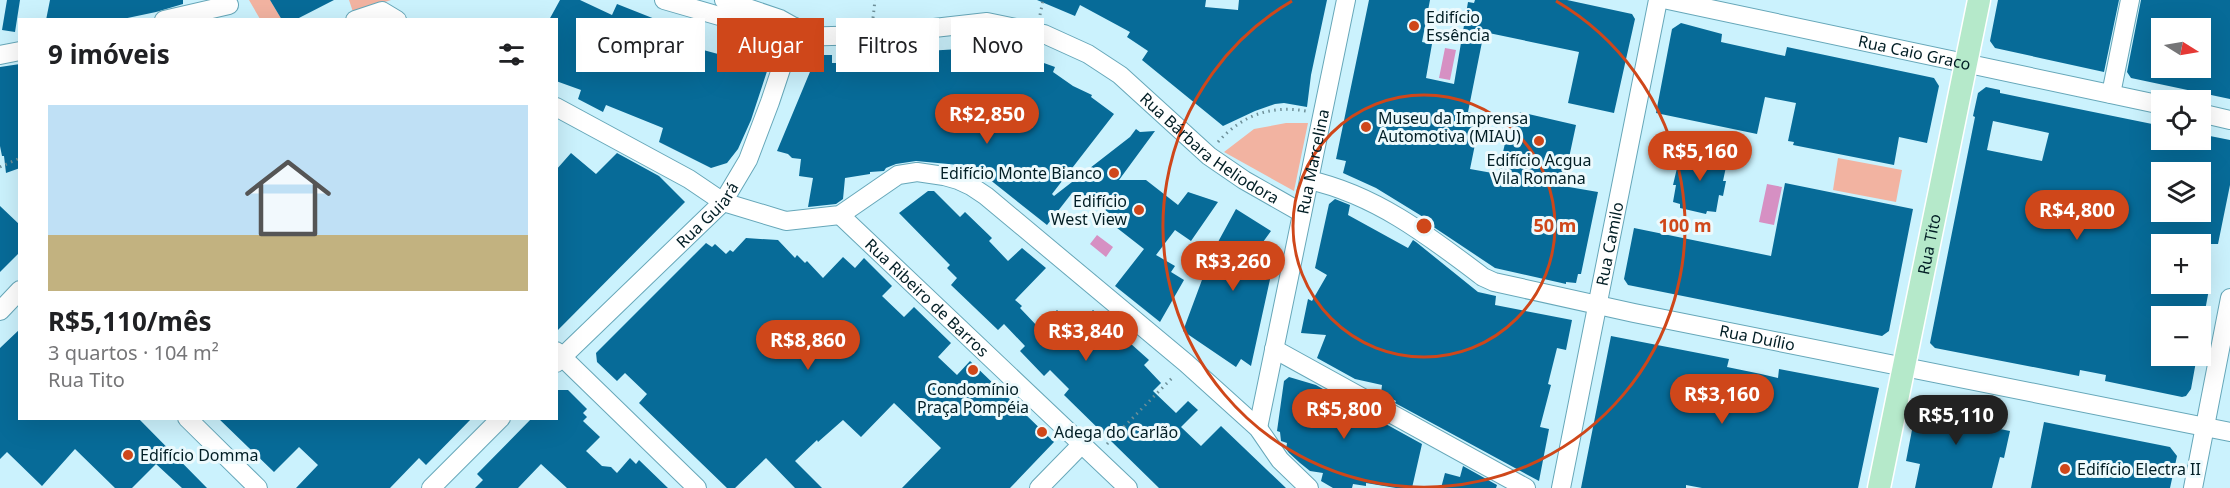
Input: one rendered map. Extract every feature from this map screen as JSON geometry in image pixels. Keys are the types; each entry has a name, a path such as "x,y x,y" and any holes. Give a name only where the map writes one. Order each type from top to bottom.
{"main road":[{"name":"Rua Tito","path":"1879,488 1979,0"}],"street":[{"name":"Rua Bárbara Heliodora","path":"664,0 739,18"},
{"name":"Rua Bárbara Heliodora","path":"724,0 780,18"},
{"name":"Rua Marcelina","path":"1258,429 1346,0"},
{"name":"Rua Camilo","path":"1561,488 1658,0"},
{"name":"Rua Caio Graco","path":"1668,0 2151,103"},
{"path":"2111,94 2130,0"},
{"path":"175,18 230,8"},
{"path":"360,18 382,10"},
{"name":"Rua Bárbara Heliodora","path":"824,33 872,35 987,22 1044,34 1088,54 1120,75 1209,156 1244,180 1302,213"},
{"path":"0,55 18,51"},
{"name":"Rua Guiará","path":"558,357 723,202 748,160 782,72"},
{"path":"558,108 689,179 723,202 786,221 840,215 898,175 929,173 971,186 986,196 1186,363 1258,429 1280,460 1309,488"},
{"path":"2211,116 2230,120"},
{"name":"Rua Duílio","path":"1309,180 1340,188 1390,212 1423,232 1483,277 1494,282 1596,305 2230,432"},
{"name":"Rua Ribeiro de Barros","path":"840,215 1128,488"},
{"path":"0,311 18,292"},
{"path":"2193,488 2230,298"},
{"path":"1274,349 1526,488"},
{"path":"558,357 697,488"},
{"path":"189,420 258,488"},
{"path":"431,488 499,420"},
{"path":"1039,488 1089,450"}],"path":[{"path":"1209,156 1228,131 1242,120 1256,114 1289,108 1323,114"},
{"path":"0,167 18,159"},
{"path":"1089,450 1186,363"}],"shaded area":[{"path":"249,0 270,0 281,18 259,18"},
{"path":"349,0 391,0 353,12"},
{"path":"1445,48 1456,50 1450,80 1439,78"},
{"path":"1286,123 1308,123 1294,191 1224,152 1254,129"},
{"path":"1838,158 1902,170 1896,202 1833,190"},
{"path":"1767,184 1782,187 1774,225 1759,222"},
{"path":"1097,235 1113,247 1106,257 1090,244"}],"building":[{"path":"7,0 20,0 15,32 2,30"},
{"path":"50,0 183,0 183,4 128,18 46,18"},
{"path":"270,0 334,0 299,18 281,18"},
{"path":"560,0 580,0 612,15 617,4 652,18 576,18 576,72 705,72 705,50 717,54 717,72 767,72 751,120 738,149 727,163 711,168 659,142 663,128 606,105 603,112 578,99 581,90 558,82 558,18 550,18"},
{"path":"1037,0 1206,0 1205,7 1238,10 1239,0 1327,0 1311,75 1307,107 1284,103 1275,104 1223,126 1142,60 1148,51 1127,37 1130,32 1080,5 1075,16"},
{"path":"1369,0 1430,0 1422,42 1432,44 1426,78 1454,84 1468,2 1474,3 1475,0 1567,0 1632,14 1635,19 1614,113 1568,103 1579,52 1484,32 1468,112 1481,115 1470,169 1498,174 1511,117 1519,118 1520,112 1576,125 1563,186 1598,192 1581,274 1578,274 1576,283 1566,282 1566,284 1495,268 1423,220 1424,218 1420,215 1376,188 1343,173 1346,161 1336,159"},
{"path":"1998,0 2119,0 2104,72 1995,48 1990,41"},
{"path":"2141,0 2230,0 2230,99 2211,95 2211,90 2188,90 2131,78 2127,72"},
{"path":"1681,23 1722,34 1721,42 1785,56 1787,47 1934,78 1939,86 1927,143 1899,137 1894,165 1793,145 1794,142 1788,141 1796,103 1765,97 1757,134 1656,113 1672,29"},
{"path":"939,50 951,50 951,72 1044,72 1044,63 1055,67 1053,72 1073,86 1092,95 1091,97 1114,114 1052,194 1054,196 1130,137 1136,129 1140,132 1155,131 1119,180 1146,180 1178,205 1188,192 1218,202 1191,241 1175,230 1156,255 1175,266 1171,272 1184,280 1160,322 1115,286 1144,249 1112,224 1109,213 1095,202 1088,203 1072,193 1047,225 984,175 959,165 916,161 896,164 884,171 845,178 843,199 836,204 808,207 813,178 799,176 801,159 792,158 788,154 777,151 810,72 824,72 824,55 832,55 832,63 836,63 836,72 939,72"},
{"path":"18,64 18,169 6,173 0,146 0,67"},
{"path":"1986,87 2000,90 2000,93 2151,124 2151,150 2211,150 2211,136 2230,140 2230,185 2218,244 2211,244 2211,234 2151,234 2151,294 2208,294 2206,306 2151,306 2151,366 2195,366 2191,389 2186,396 2105,381 2106,375 2080,370 2079,376 1935,348 1930,343 1975,117 1973,116 1978,93","holes":["1993,121 2049,133 2042,161 1987,150"]},
{"path":"1694,150 1721,155 1719,161 1727,162 1723,196 1719,195 1716,212 1707,211 1706,214 1680,208 1680,204 1673,202 1676,185 1673,185 1677,168 1681,169 1684,152 1693,154"},
{"path":"571,153 596,174 617,153 659,176 685,202 558,330 558,168"},
{"path":"1785,183 1913,209 1889,331 1882,336 1628,285 1624,279 1634,228 1771,256"},
{"path":"928,191 934,191 960,217 965,212 992,238 989,241 1008,261 1022,248 1046,268 1015,300 1039,328 1057,310 1075,328 1093,310 1149,360 1144,365 1161,383 1153,391 1176,413 1188,401 1198,410 1181,427 1201,446 1221,426 1286,488 1159,488 1064,395 1069,389 1050,370 1044,376 1020,351 1025,346 1004,324 998,330 951,285 957,278 947,268 950,265 899,213"},
{"path":"1335,199 1350,205 1348,215 1408,248 1413,240 1478,292 1496,296 1495,305 1572,320 1566,350 1557,348 1548,384 1551,385 1540,427 1549,429 1539,481 1395,403 1396,401 1381,393 1382,385 1355,379 1317,358 1326,335 1301,333 1308,299 1312,301 1327,275 1315,268 1329,204"},
{"path":"0,206 18,223 18,254 0,272"},
{"path":"1236,209 1271,231 1263,242 1266,244 1260,253 1274,261 1251,366 1241,359 1236,367 1183,331 1212,253"},
{"path":"746,238 778,240 795,258 797,255 805,263 807,261 823,278 843,257 855,268 864,258 892,286 882,296 904,317 914,307 951,343 938,357 957,375 970,361 1054,442 1010,488 902,488 941,448 894,403 861,437 843,420 795,461 822,488 795,488 766,458 735,488 727,488 639,403 647,394 625,373 617,381 597,362 596,353 706,243 712,247 715,244 726,254 730,250 733,252"},
{"path":"18,331 18,420 140,420 207,488 182,488 156,464 132,488 115,488 75,449 42,486 7,452 0,459 0,348"},
{"path":"1611,336 1729,359 1727,367 1778,378 1779,369 1879,388 1858,488 1702,488 1686,485 1686,488 1581,488"},
{"path":"1289,377 1316,385 1422,444 1412,488 1366,483 1366,486 1353,484 1352,488 1333,488 1321,481 1323,473 1310,471 1300,463 1286,449 1287,443 1281,441 1280,432 1277,431 1284,381"},
{"path":"558,390 568,390 587,409 583,413 587,417 583,421 600,437 586,451 602,466 611,467 617,473 630,458 636,464 639,460 668,488 567,488 541,464 518,488 475,488 483,480 477,474 530,420 558,420"},
{"path":"1924,399 1998,413 1995,428 2010,431 2004,458 2000,457 1992,488 1915,488 1920,464 1906,461 1917,404"},
{"path":"220,420 470,420 426,465 419,458 390,488 296,488 318,465 299,447 274,472"},
{"path":"2044,422 2170,447 2177,456 2170,488 2031,488"},
{"path":"1463,466 1497,485 1496,488 1441,488 1445,473 1460,477"}],"place":[{"name":"Edifício Essência","path":"1414,26"},
{"name":"Museu da Imprensa Automotiva (MIAU)","path":"1366,127"},
{"name":"Edifício Acgua Vila Romana","path":"1539,141"},
{"name":"Edifício Monte Bianco","path":"1114,173"},
{"name":"Edifício West View","path":"1139,210"},
{"name":"Condomínio Praça Pompéia","path":"973,370"},
{"name":"Adega do Carlão","path":"1042,432"},
{"name":"Edifício Domma","path":"128,455"},
{"name":"Edifício Electra II","path":"2065,469"}]}
